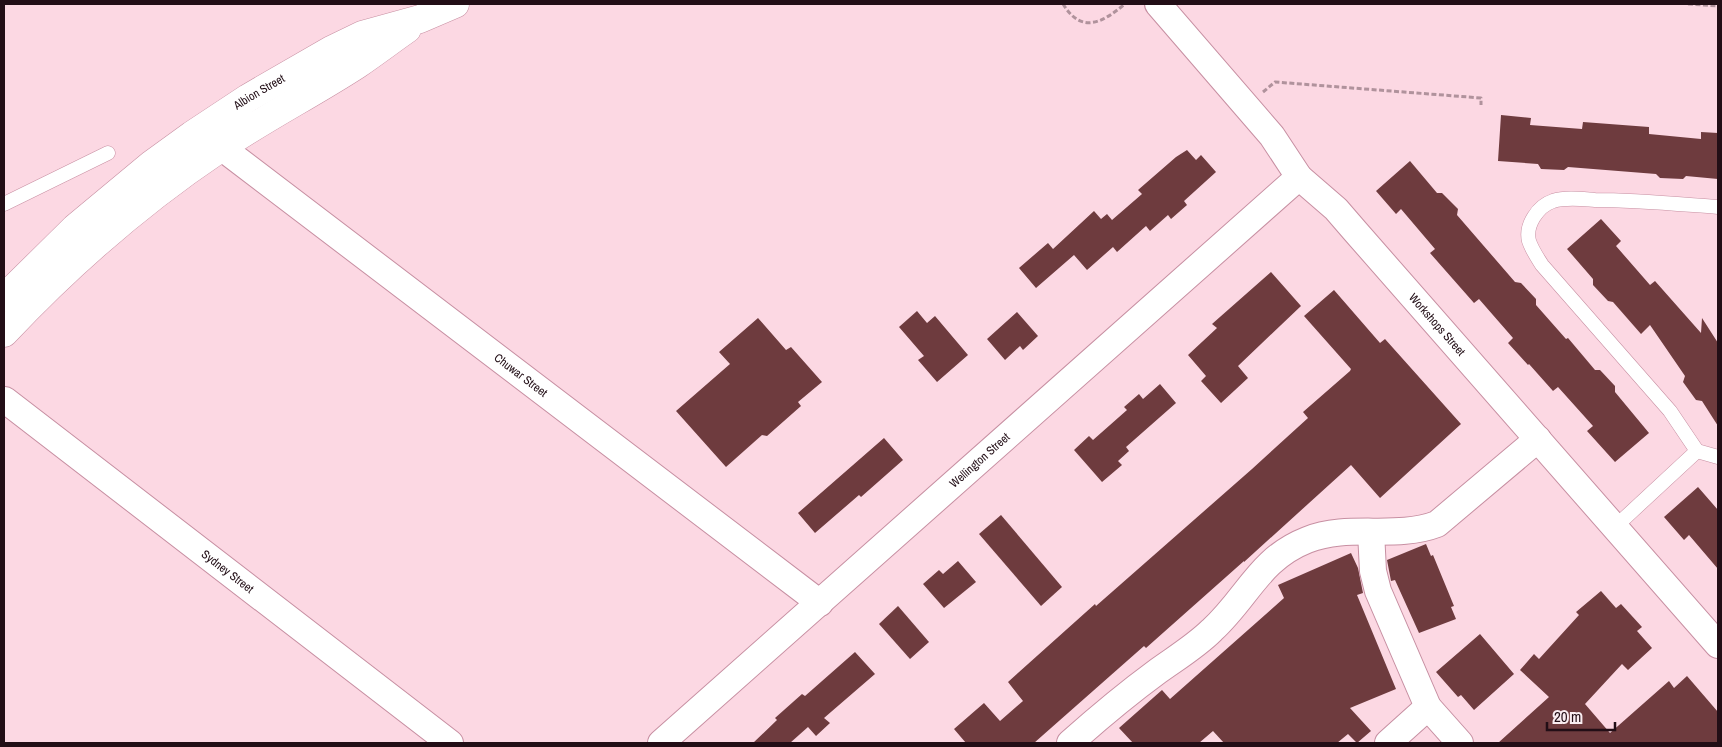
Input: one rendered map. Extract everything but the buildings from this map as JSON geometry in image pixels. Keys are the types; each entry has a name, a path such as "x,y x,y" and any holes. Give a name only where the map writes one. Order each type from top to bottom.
{"main road":[{"name":"Albion Street","path":"4,333 15,287 74,228 152,164 248,98 314,60 362,35 420,19 455,4"},
{"name":"Albion Street","path":"15,287 96,244 144,203 221,148 358,64 420,19"}],"street":[{"name":"Workshops Street","path":"1158,4 1272,136 1299,177 1336,210 1718,645"},
{"name":"Albion Street","path":"114,195 142,185 198,144 207,142 221,148"},
{"name":"Chuwar Street","path":"221,148 820,603"},
{"name":"Wellington Street","path":"661,743 1299,177"},
{"name":"Sydney Street","path":"5,400 450,743"},
{"path":"1081,740 1157,672 1197,644 1212,630 1240,601 1262,569 1279,555 1294,546 1325,534 1341,531 1410,532 1437,524 1538,439"},
{"path":"1371,532 1373,571 1378,591 1428,707 1460,743"},
{"path":"1388,743 1428,707"}],"lane":[{"path":"4,204 108,153"},
{"path":"1718,207 1623,200 1562,199 1543,206 1537,213 1529,230 1528,239 1533,252 1542,265 1670,411 1696,451 1718,457"},
{"path":"1615,527 1696,451"}],"path":[{"path":"1063,4 1078,19 1091,23 1104,20 1125,4"},
{"path":"1688,4 1718,6"},
{"path":"1262,92 1275,82 1481,98 1481,105"}]}
